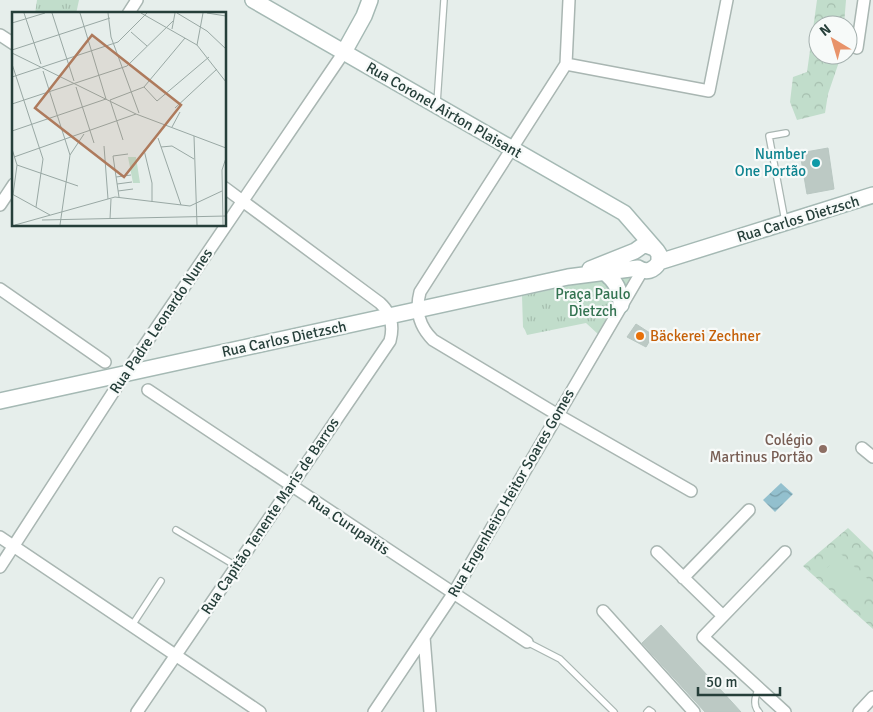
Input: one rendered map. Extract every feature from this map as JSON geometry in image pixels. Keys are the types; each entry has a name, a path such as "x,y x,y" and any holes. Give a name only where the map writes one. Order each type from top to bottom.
{"street":[{"path":"129,12 137,0"},
{"name":"Rua Coronel Airton Plaisant","path":"253,0 624,213 656,254"},
{"name":"Rua Padre Leonardo Nunes","path":"226,226 344,52 364,16 370,0"},
{"path":"569,0 566,64 420,292 418,310 424,330 433,340 558,415 691,491"},
{"path":"566,64 709,91 728,0"},
{"path":"858,41 864,0"},
{"path":"0,35 12,43"},
{"path":"0,205 12,187"},
{"path":"226,189 380,302 390,316"},
{"name":"Rua Carlos Dietzsch","path":"656,254 722,242 873,195"},
{"path":"632,222 635,251 633,260 640,269"},
{"name":"Rua Padre Leonardo Nunes","path":"0,567 125,374 226,226"},
{"name":"Rua Carlos Dietzsch","path":"568,278 646,245 656,254"},
{"name":"Rua Carlos Dietzsch","path":"0,401 568,278 640,269 650,271 654,269 656,254"},
{"name":"Rua Engenheiro Heitor Soares Gomes","path":"374,712 453,594 558,415 640,269"},
{"path":"605,273 620,292 621,305"},
{"path":"0,289 105,362"},
{"name":"Rua Capitão Tenente Maris de Barros","path":"137,712 390,341 392,331 390,316"},
{"name":"Rua Curupaitis","path":"148,390 527,642"},
{"path":"862,448 873,457"},
{"path":"683,578 749,510"},
{"path":"0,537 131,627 260,712"},
{"path":"657,552 723,616"},
{"path":"785,552 703,636 785,712"},
{"path":"603,611 694,712"},
{"path":"424,637 430,712"},
{"path":"859,712 873,697"}],"lane":[{"path":"437,105 444,0"},
{"path":"785,223 769,136 786,132"},
{"path":"176,530 236,566"},
{"path":"131,627 162,581"},
{"path":"527,642 560,659 614,712"},
{"path":"759,688 754,697 756,709 759,712"},
{"path":"647,712 649,710 652,712"}],"green space":[{"path":"37,0 79,0 76,12 35,12"},
{"path":"817,0 846,0 845,15 815,15"},
{"path":"808,65 838,65 828,94 825,113 797,120 790,102 793,77 807,72"},
{"name":"Praça Paulo Dietzch","path":"636,271 599,335 586,323 527,335 523,327 522,296"},
{"path":"848,528 873,552 873,629 803,566"},
{"path":"841,554 873,584 873,588 858,603 825,570"}],"water":[{"path":"781,483 793,494 775,512 763,500"}],"building":[{"name":"Number One Portão","path":"828,148 834,189 807,194 800,153"},
{"name":"Bäckerei Zechner","path":"636,324 653,335 646,347 627,337"},
{"path":"661,625 741,712 705,712 642,643"}],"place":[{"name":"Number One Portão","path":"816,163"},
{"name":"Bäckerei Zechner","path":"640,336"},
{"name":"Colégio Martinus Portão","path":"823,449"}]}
